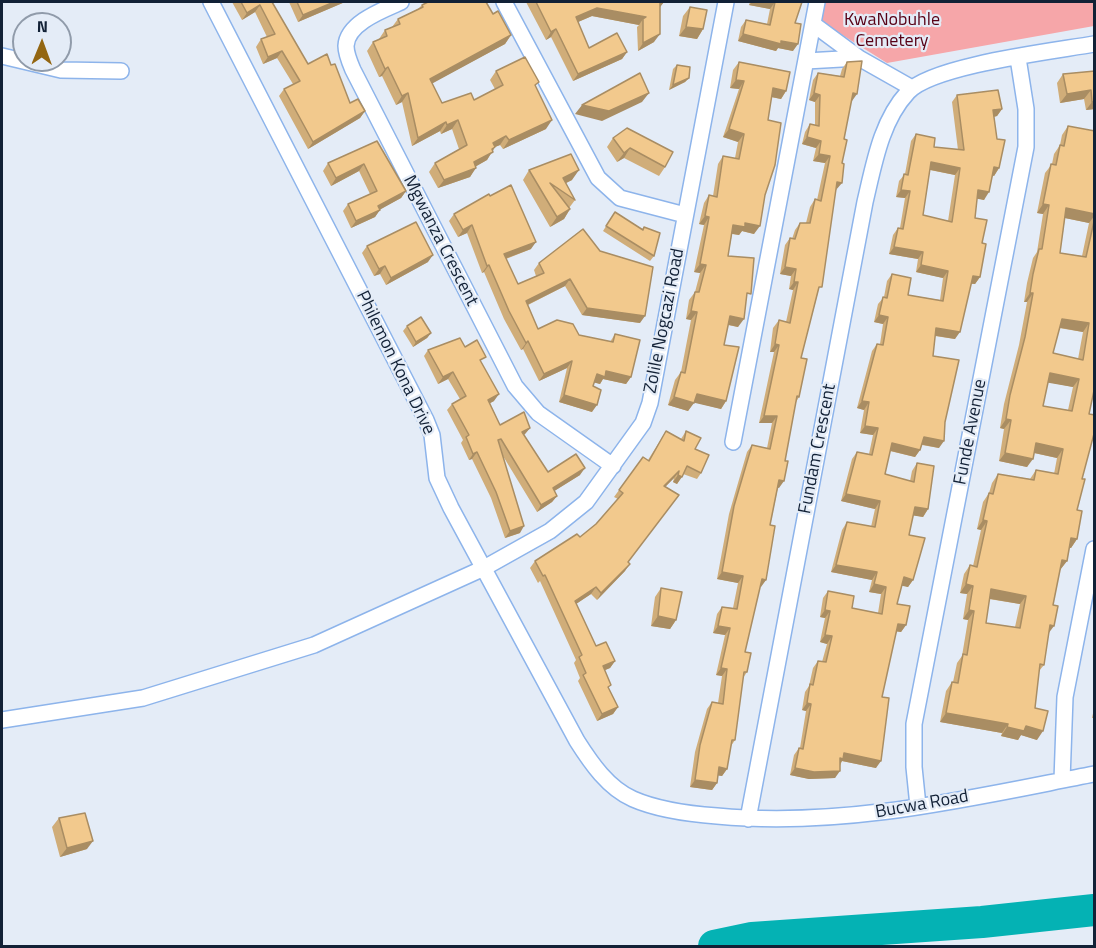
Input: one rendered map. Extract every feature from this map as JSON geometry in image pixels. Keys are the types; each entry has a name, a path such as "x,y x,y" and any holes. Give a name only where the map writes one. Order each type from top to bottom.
{"street":[{"name":"Philemon Kona Drive","path":"211,2 426,420 432,435 437,478 442,490 577,741 595,768 633,799 671,810 748,819"},
{"name":"Mgwanza Crescent","path":"401,2 376,13 351,34 346,46 353,70 515,386 538,413 613,466"},
{"path":"504,2 598,178 620,198 685,215"},
{"name":"Zolile Nogcazi Road","path":"2,720 143,698 314,645 484,568 566,520 586,502 644,423 650,403 726,2"},
{"path":"733,442 817,2"},
{"path":"813,24 859,58 912,88 922,82 963,69 1095,44"},
{"path":"2,56 61,70 121,71"},
{"path":"806,61 859,58"},
{"name":"Funde Avenue","path":"918,806 914,767 914,724 1026,147 1026,109 1018,58"},
{"name":"Fundam Crescent","path":"748,819 867,192 882,136 890,118 912,88"},
{"path":"1062,780 1062,719 1065,697 1095,549"},
{"name":"Bucwa Road","path":"748,819 803,820 843,817 1095,774"}],"green space":[{"name":"KwaNobuhle Cemetery","path":"824,2 1094,2 1094,26 887,63 820,21"}],"building":[{"path":"241,2 272,2 308,64 327,54 331,65 335,64 350,103 358,99 365,111 313,142 284,89 300,81 282,51 268,57 261,39 275,34 260,5 247,13"},
{"path":"297,2 334,2 303,15"},
{"path":"428,2 486,2 493,14 498,11 511,35 430,79 442,103 471,93 474,100 503,85 496,71 525,57 539,82 535,85 552,120 509,140 506,136 493,143 495,147 492,149 493,152 474,162 476,168 444,180 435,163 467,145 458,120 447,125 446,122 418,138 408,93 402,96 388,67 385,69 373,42 387,36 385,30 400,24 398,19 423,7 422,5"},
{"path":"536,2 660,2 660,34 643,43 643,19 646,17 597,8 576,17 589,48 617,33 627,52 578,74 556,29 551,32"},
{"path":"775,2 802,2 795,23 801,24 798,44 781,41 781,44 743,34 746,20 770,25"},
{"path":"690,7 707,10 703,29 686,27"},
{"path":"862,61 857,94 853,93 844,139 847,140 842,163 844,164 842,183 837,182 822,287 819,287 801,358 807,359 799,397 797,396 785,461 788,461 784,481 779,480 770,525 775,526 766,580 762,579 745,652 751,653 747,672 744,672 735,740 732,740 727,769 719,767 717,783 695,780 700,745 712,702 723,704 727,669 721,668 730,628 718,626 722,607 737,609 743,576 722,572 734,506 752,445 770,449 777,416 764,416 779,345 775,344 779,320 790,323 798,282 794,282 796,269 785,267 790,238 795,239 800,223 810,223 815,199 821,201 830,156 819,154 821,141 807,137 810,124 819,126 820,95 814,93 818,73 844,77 847,62"},
{"path":"739,62 790,72 786,91 773,88 768,120 781,123 775,165 765,195 760,226 745,223 745,227 733,225 728,256 754,258 751,294 747,293 744,319 730,316 724,345 739,347 726,401 697,394 694,403 674,397 681,372 685,373 697,312 691,311 695,292 699,292 706,265 700,264 709,217 705,216 709,195 717,197 723,156 739,159 744,134 729,129 744,81 736,80"},
{"path":"677,65 690,67 689,78 673,85"},
{"path":"1095,71 1095,101 1092,102 1091,90 1067,94 1063,74"},
{"path":"640,73 649,93 609,111 582,105"},
{"path":"998,90 1002,109 993,110 997,139 1005,140 999,168 994,167 989,192 978,190 975,218 987,220 982,243 986,244 980,277 973,276 960,332 936,328 933,356 959,360 945,422 944,441 924,437 920,450 892,443 885,474 914,482 917,463 934,466 928,509 915,507 909,535 925,538 913,580 904,577 897,604 910,606 906,625 898,624 882,697 889,698 881,761 844,753 843,759 840,758 840,771 814,772 795,768 799,748 803,749 811,704 807,703 810,684 813,685 818,661 826,662 832,636 825,635 830,611 825,610 828,591 854,596 852,608 882,614 886,587 874,584 877,572 836,565 847,522 875,527 880,501 846,494 857,452 872,455 878,428 865,426 869,402 862,401 877,344 883,345 888,317 879,315 883,297 887,298 892,274 911,278 908,295 943,301 948,271 921,265 923,252 894,247 898,228 903,229 910,191 901,190 904,174 908,175 916,134 935,138 934,147 964,150 957,95","holes":["931,162 960,168 952,222 923,215"]},
{"path":"1068,126 1095,131 1095,214 1066,208 1060,253 1086,257 1095,217 1095,386 1089,414 1095,415 1095,430 1082,479 1085,479 1077,510 1082,511 1077,539 1071,538 1067,561 1062,560 1053,605 1058,606 1054,626 1050,625 1044,665 1040,664 1035,708 1048,711 1043,731 1026,726 1024,731 1007,727 1008,724 946,713 952,682 958,683 963,654 967,655 974,611 969,610 973,586 966,584 970,565 977,567 987,521 983,520 989,493 993,494 998,474 1034,480 1036,470 1058,474 1063,449 1036,443 1033,459 1005,453 1011,420 1006,419 1010,395 1025,337 1033,293 1030,293 1033,274 1039,249 1042,249 1049,205 1043,204 1051,164 1056,165 1060,145 1064,146","holes":["1062,319 1089,323 1083,360 1053,353","1050,373 1079,379 1072,411 1043,406","991,589 1026,596 1020,628 986,623"]},
{"path":"627,128 673,152 665,167 630,148 624,153 613,138"},
{"path":"377,141 406,191 378,206 380,210 356,221 348,204 377,191 364,164 336,178 328,163"},
{"path":"571,154 579,170 563,178 575,200 550,183 570,209 557,217 529,170"},
{"path":"511,185 536,242 504,254 518,284 544,273 539,263 583,229 600,251 653,267 645,316 587,308 570,279 526,301 538,329 557,320 573,324 579,335 613,342 615,334 640,340 631,377 606,371 605,377 597,374 593,386 601,390 597,405 564,395 572,361 544,374 528,341 526,343 509,311 489,265 487,266 472,225 463,230 454,214 489,194 490,196"},
{"path":"615,212 643,230 644,227 660,233 654,256 606,226"},
{"path":"416,222 433,255 391,278 385,266 379,269 367,246"},
{"path":"421,317 431,333 416,342 407,326"},
{"path":"460,338 465,347 477,340 486,357 480,360 499,394 488,400 500,425 524,412 530,428 522,432 548,472 576,454 585,468 553,488 557,496 541,505 501,439 498,440 524,526 510,531 496,492 477,452 473,454 466,437 469,435 452,404 466,396 453,372 443,377 428,350"},
{"path":"666,431 684,441 686,431 701,438 695,449 709,455 701,473 687,466 682,477 678,475 679,471 664,486 679,495 628,562 630,564 601,593 596,587 575,601 596,646 606,642 615,661 603,666 611,685 608,687 618,707 602,714 583,675 586,673 579,657 582,655 545,575 543,576 535,561 577,534 580,537 596,524 623,493 619,490 643,457 649,461"},
{"path":"661,588 682,592 676,620 658,616"},
{"path":"85,813 93,841 67,848 59,818"}],"waterway":[{"path":"714,946 752,938 982,922 1094,910"}]}
